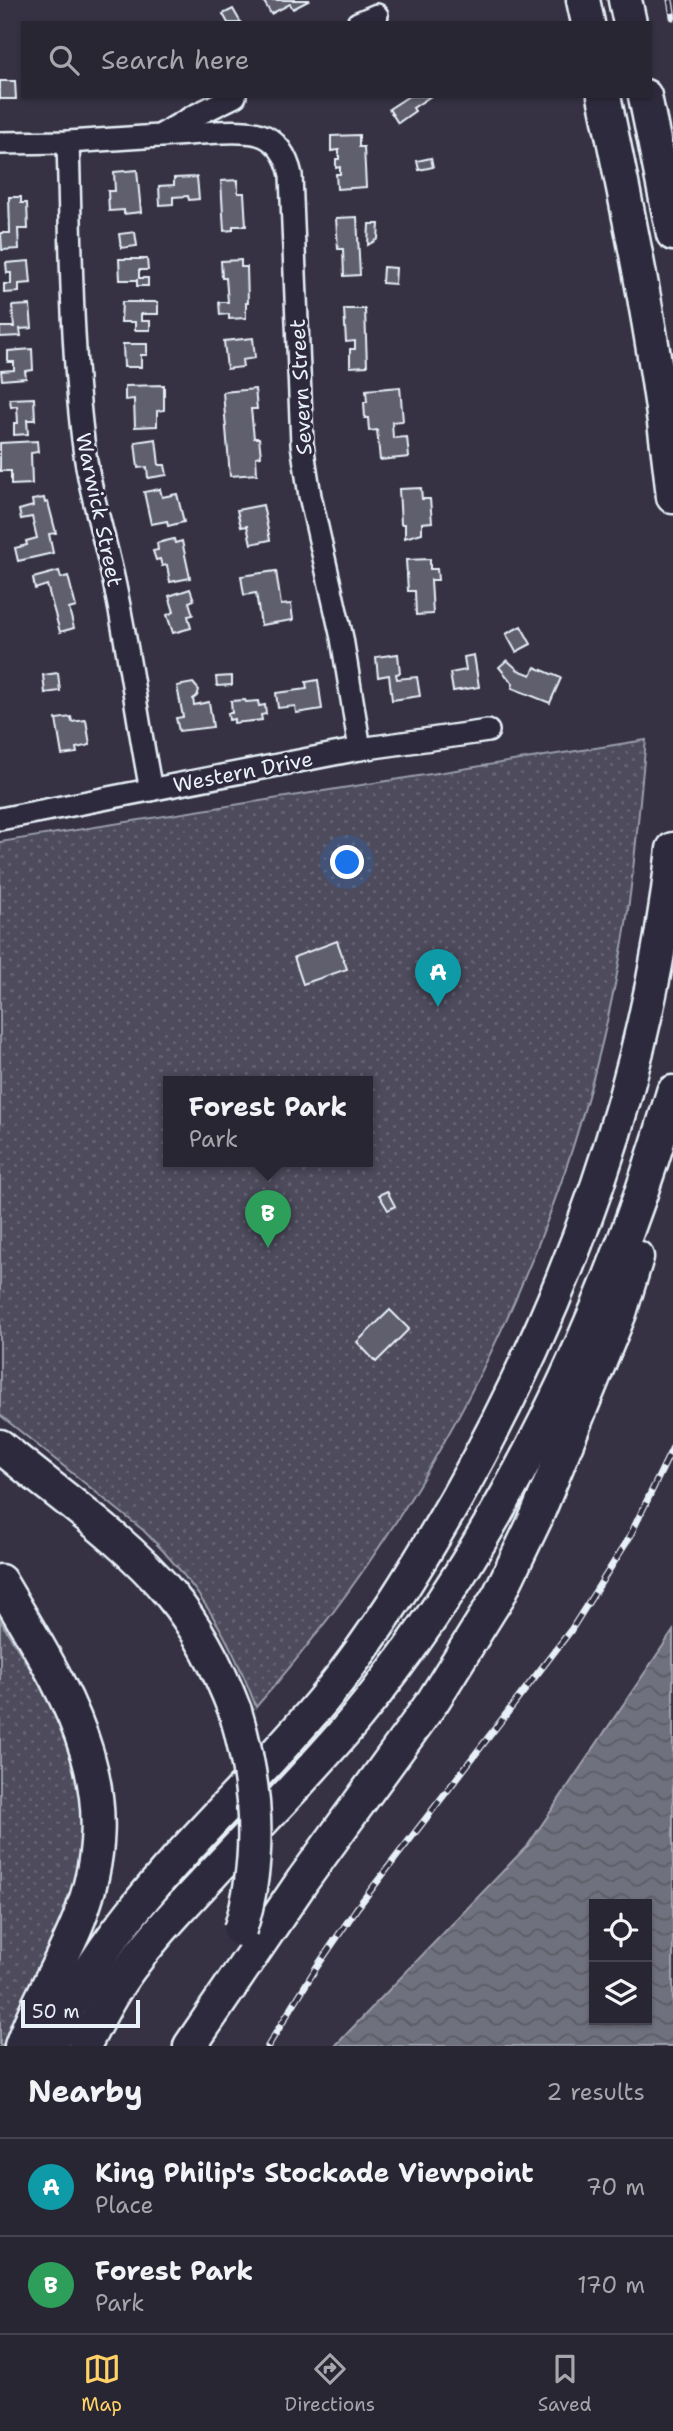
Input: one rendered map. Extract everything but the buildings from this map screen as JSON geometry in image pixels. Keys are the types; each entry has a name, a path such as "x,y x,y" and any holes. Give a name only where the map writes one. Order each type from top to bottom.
{"highway":[{"path":"583,0 588,21"},
{"path":"625,0 630,21"},
{"path":"604,98 650,331 673,497"},
{"path":"645,98 673,234"},
{"path":"51,2046 84,1981 138,1904 177,1857 309,1716 364,1647 444,1520 503,1413 576,1245 615,1128 632,1069 659,947 673,849"},
{"path":"84,2046 117,1989 145,1948 355,1719 446,1595 509,1489 564,1380 615,1265 673,1092"},
{"path":"194,2038 310,1870 433,1701 499,1595 536,1518 620,1313 648,1214 657,1146"},
{"path":"0,1446 127,1550 159,1582 204,1645 235,1711 248,1760 256,1827 253,1878 240,1930 225,1973 194,2038"},
{"path":"0,1581 75,1716 90,1759 98,1808 95,1856 85,1901 21,2046"}],"street":[{"path":"159,136 231,98"},
{"name":"Severn Street","path":"0,143 225,133 258,134 279,148 289,165 291,175 304,462 342,638 360,749"},
{"name":"Warwick Street","path":"68,142 75,338 83,441 93,501 118,597 135,711 151,790"},
{"name":"Western Drive","path":"0,819 360,749 488,731"}],"shaded area":[{"path":"646,740 628,912 602,1042 573,1146 537,1248 493,1347 443,1443 387,1535 324,1624 256,1707 223,1634 180,1570 143,1530 0,1415 0,842"},
{"path":"0,1620 53,1706 79,1771 84,1843 68,1909 4,2046 0,2046"}],"water":[{"path":"673,1631 673,2046 335,2046 528,1845"}],"railway":[{"path":"670,0 673,17"},
{"path":"268,2046 357,1908 571,1630 628,1540 673,1447"}],"place":[{"name":"King Philip's Stockade Viewpoint","path":"438,1007"},
{"name":"Forest Park","path":"268,1248"}]}
